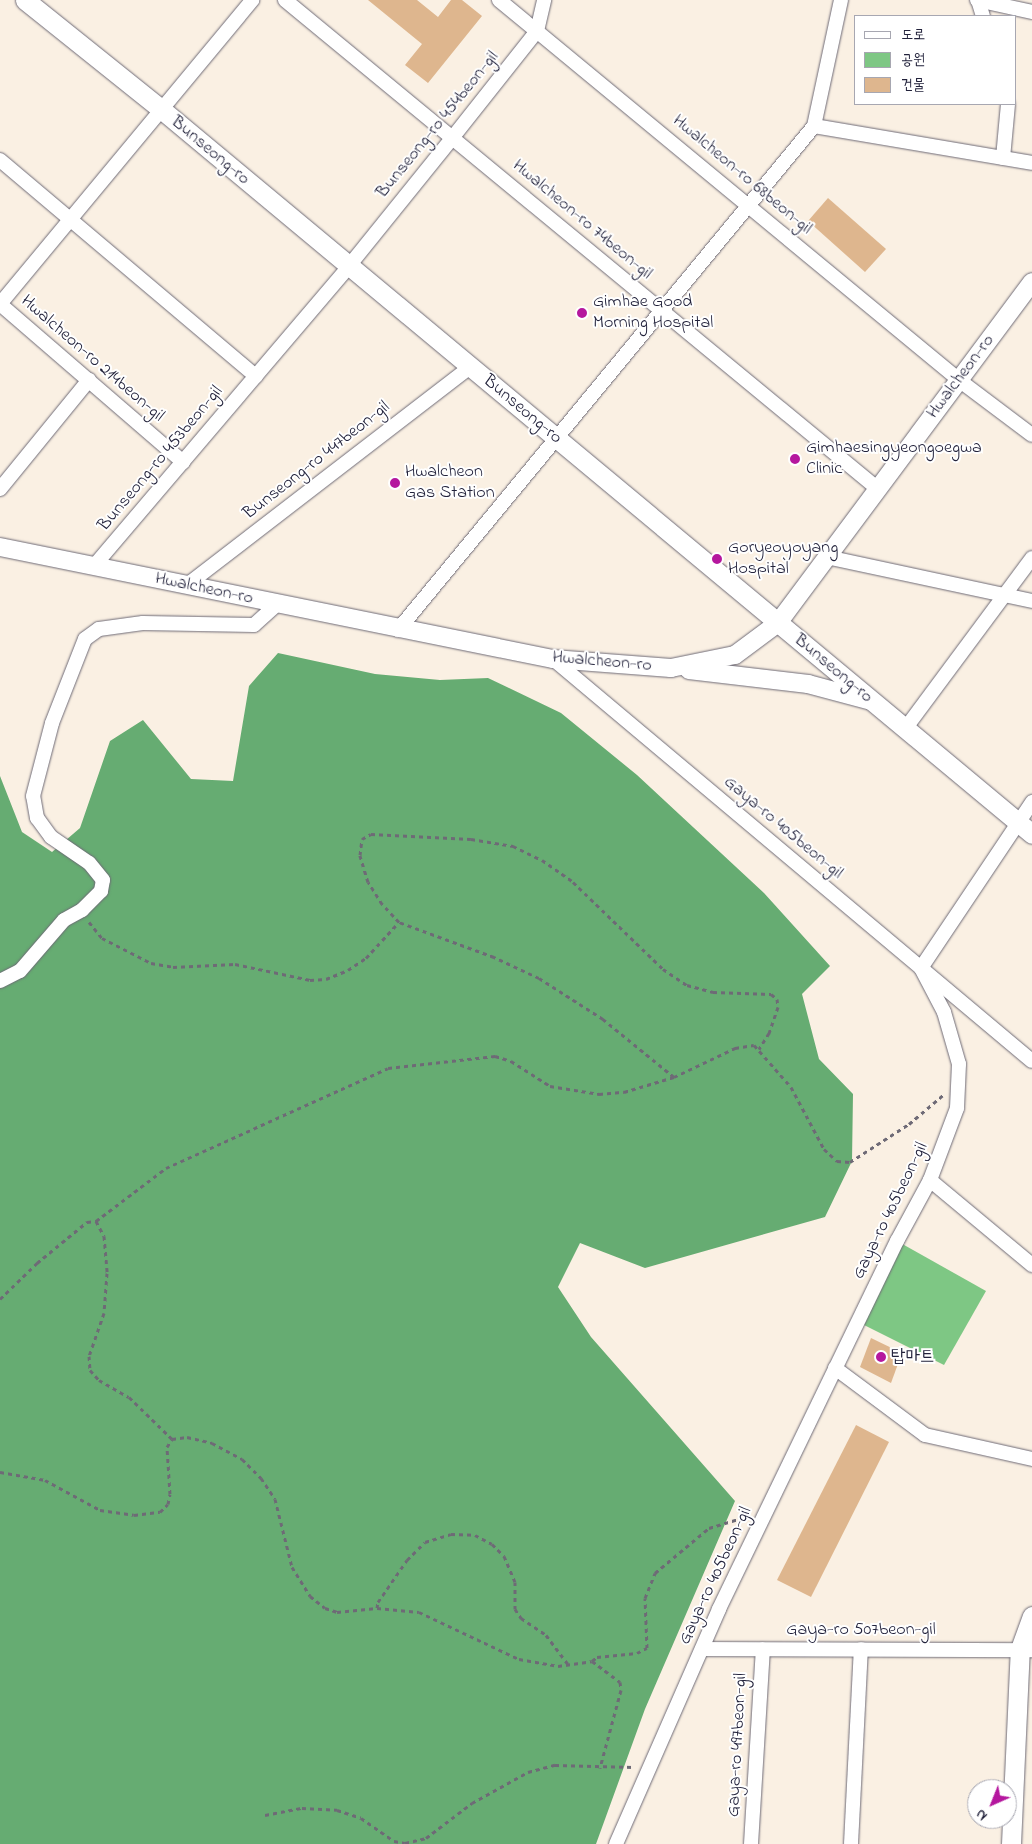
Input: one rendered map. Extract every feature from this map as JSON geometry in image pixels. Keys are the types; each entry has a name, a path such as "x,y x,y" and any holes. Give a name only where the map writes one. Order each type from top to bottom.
{"main road":[{"name":"Bunseong-ro","path":"24,0 161,109 1032,834"},
{"path":"1011,1844 1026,1650 1032,1616"}],"street":[{"path":"0,304 252,0"},
{"name":"Hwalcheon-ro 74beon-gil","path":"285,0 878,489"},
{"name":"Hwalcheon-ro 68beon-gil","path":"499,0 959,380 1032,436"},
{"name":"Bunseong-ro 454beon-gil","path":"349,266 537,31 544,0"},
{"path":"398,630 814,126 841,0"},
{"path":"977,0 1032,12"},
{"path":"977,0 983,15"},
{"path":"1003,158 1008,105"},
{"path":"814,126 1032,163"},
{"path":"0,160 256,376"},
{"name":"Bunseong-ro 453beon-gil","path":"94,566 349,266"},
{"name":"Hwalcheon-ro","path":"0,547 398,630 553,659 671,668 735,655 778,623 1032,282"},
{"name":"Hwalcheon-ro 214beon-gil","path":"0,304 183,462"},
{"name":"Bunseong-ro 447beon-gil","path":"187,585 470,367"},
{"path":"0,489 89,380"},
{"path":"827,557 1032,601"},
{"path":"905,729 1032,558"},
{"path":"0,981 20,971 64,920 82,910 102,890 103,880 89,863 52,837 37,818 33,796 52,723 85,638 99,629 143,623 254,625 277,604"},
{"name":"Gaya-ro 405beon-gil","path":"553,659 921,968 944,1012 959,1064 960,1083 957,1108 930,1180 835,1368 764,1516 702,1649 616,1844"},
{"path":"671,668 808,684 871,700"},
{"path":"1032,802 921,968 1032,1061"},
{"path":"930,1180 1032,1265"},
{"path":"835,1368 925,1435 1032,1458"},
{"name":"Gaya-ro 507beon-gil","path":"702,1649 1026,1650"},
{"name":"Gaya-ro 497beon-gil","path":"751,1844 763,1649"},
{"path":"851,1844 861,1649"}],"path":[{"path":"674,1077 603,1019 539,978 494,957 399,922 382,904 368,882 360,855 362,839 371,834 462,838 513,846 542,860 573,882 663,969 687,985 713,992 771,994 777,999 778,1007 769,1033 759,1050"},
{"path":"82,910 102,938 151,963 174,967 235,964 310,980 326,979 348,970 366,958 399,922"},
{"path":"0,1299 36,1263 87,1222 96,1221 166,1168 388,1068 495,1056 511,1061 550,1086 599,1094 624,1092 674,1077 735,1048 754,1046 791,1087 824,1150 837,1161 850,1162 862,1157 960,1083"},
{"path":"96,1221 104,1236 106,1273 104,1313 89,1356 90,1370 99,1380 129,1397 172,1439 187,1438 212,1442 242,1459 261,1478 275,1499 292,1567 310,1596 337,1612 377,1608 419,1612 519,1659 558,1666 592,1661 597,1656 638,1653 647,1648 645,1598 655,1573 710,1528 744,1516 764,1516"},
{"path":"0,1472 46,1480 100,1510 134,1515 160,1512 168,1504 170,1494 167,1447 172,1439"},
{"path":"377,1608 378,1602 407,1560 425,1542 451,1534 475,1535 492,1544 504,1556 515,1582 515,1609 521,1618 546,1635 568,1664"},
{"path":"592,1661 620,1682 621,1690 600,1768"},
{"path":"266,1815 302,1808 337,1810 361,1818 394,1840 405,1844 426,1838 472,1803 528,1772 554,1765 600,1768 650,1767"}],"green space":[{"path":"278,653 375,674 440,680 488,678 561,713 637,775 764,893 830,966 802,994 819,1059 853,1094 852,1161 825,1217 645,1268 580,1243 558,1287 591,1337 735,1501 645,1709 596,1844 0,1844 0,776 22,832 52,852 80,828 110,741 143,720 191,779 233,781 249,686"},
{"path":"897,1241 986,1291 944,1365 858,1322"}],"building":[{"path":"368,0 417,0 438,17 451,0 462,0 482,16 428,83 405,65 422,44"},
{"path":"828,198 886,249 865,272 808,221"},
{"path":"871,1338 902,1353 891,1383 860,1367"},
{"path":"856,1425 889,1442 811,1597 777,1580"}],"place":[{"name":"Gimhae Good Morning Hospital","path":"582,313"},
{"name":"Gimhaesingyeongoegwa Clinic","path":"795,459"},
{"name":"Hwalcheon Gas Station","path":"395,483"},
{"name":"Goryeoyoyang Hospital","path":"717,559"},
{"name":"탑마트","path":"881,1357"}]}
